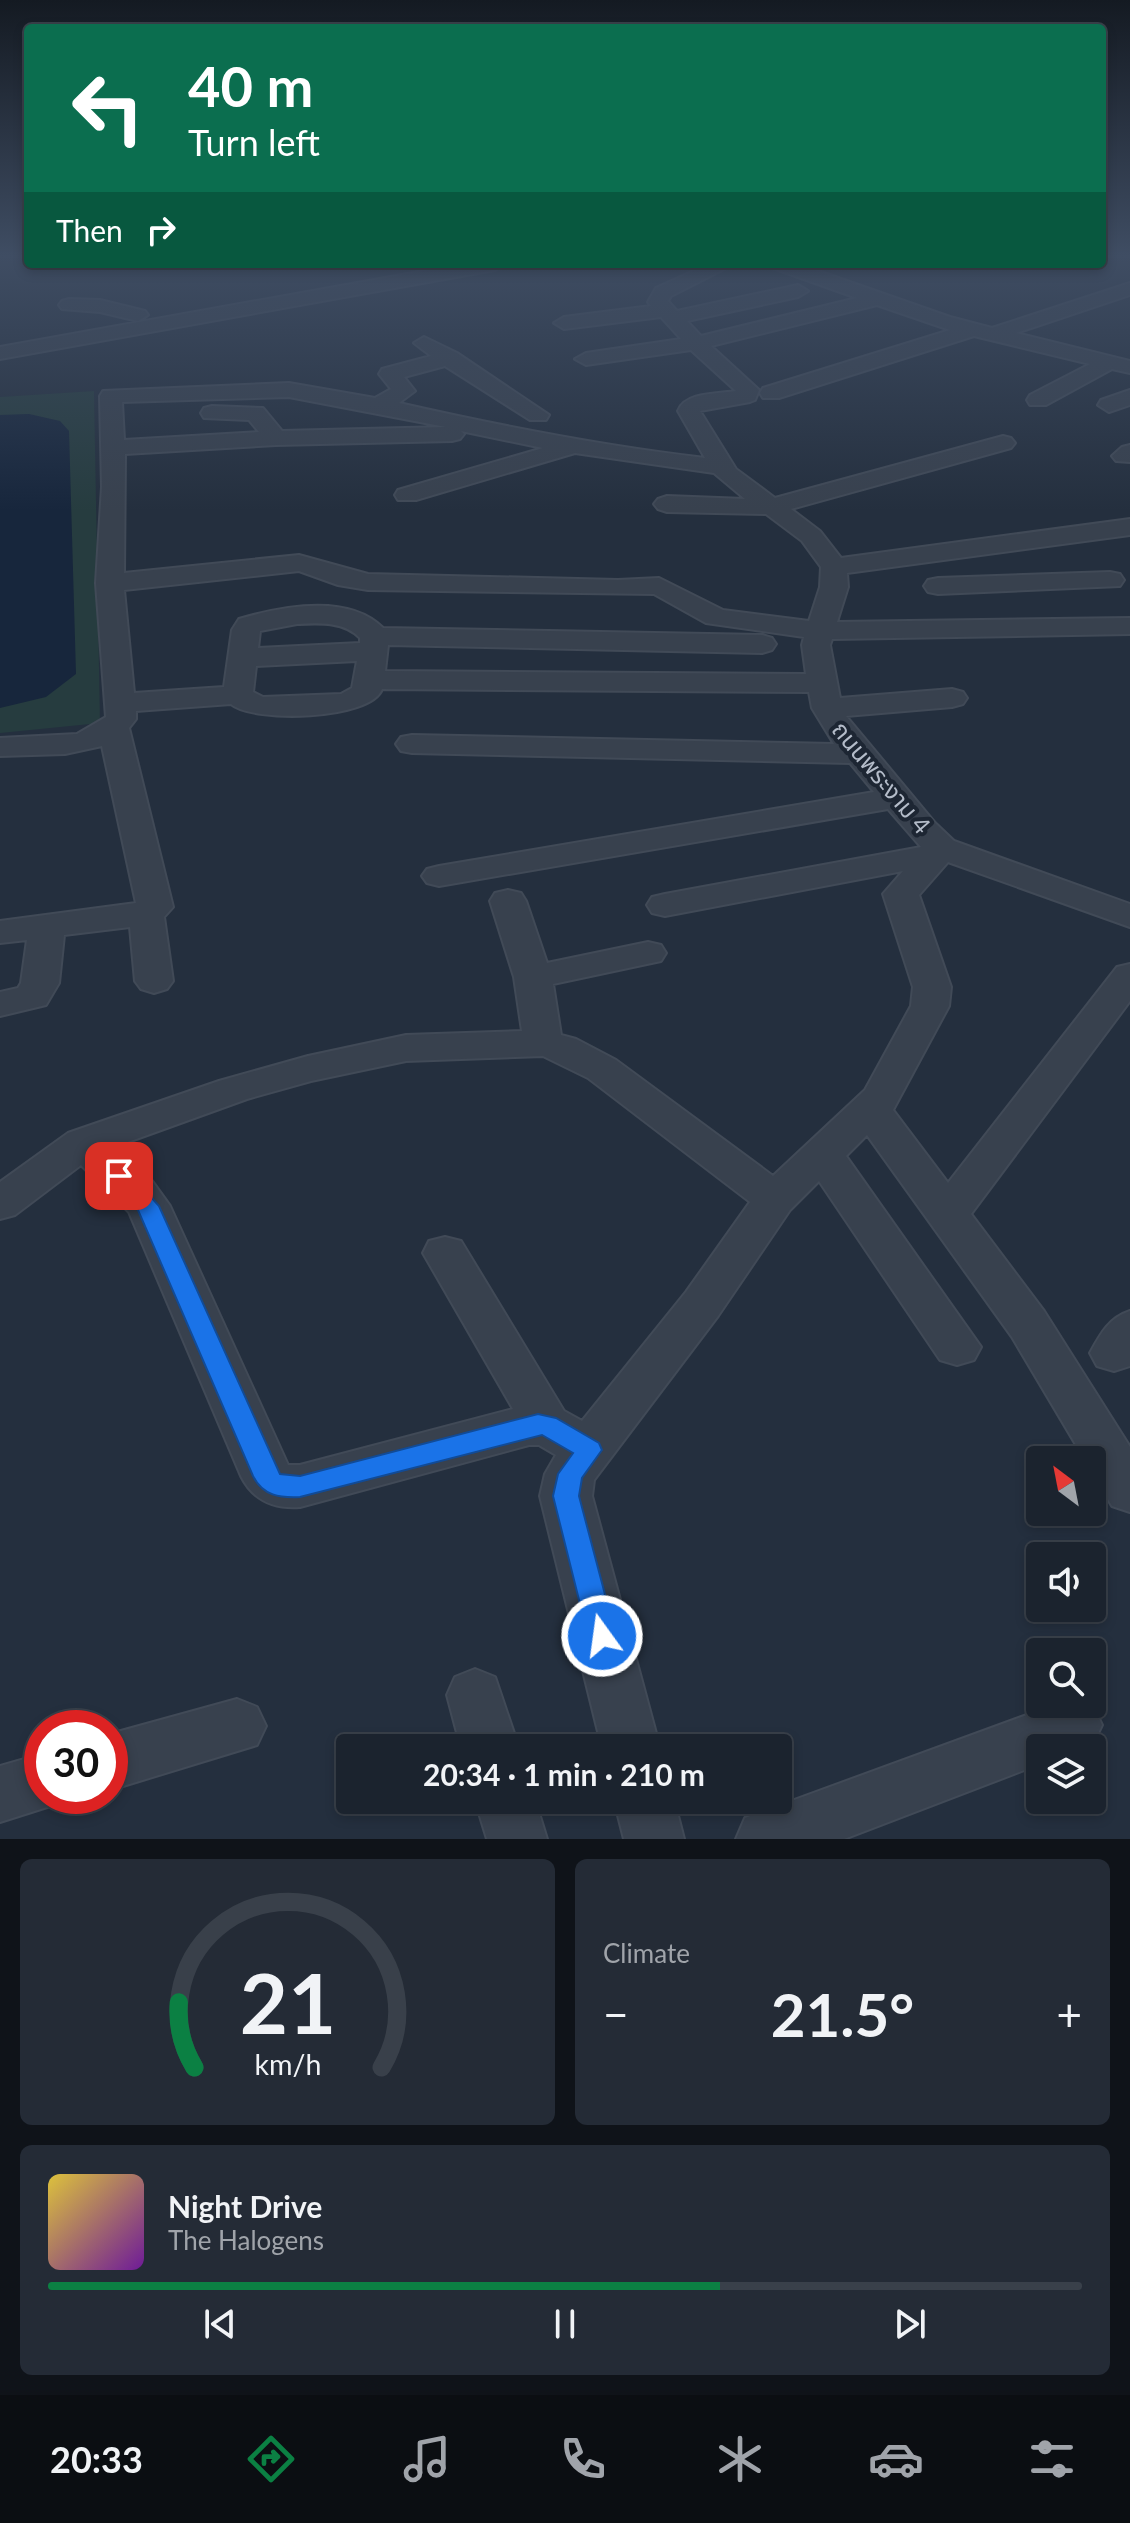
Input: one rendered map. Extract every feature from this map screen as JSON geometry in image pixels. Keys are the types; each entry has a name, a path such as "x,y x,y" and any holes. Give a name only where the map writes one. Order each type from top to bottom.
{"street":[{"path":"0,353 73,340"},
{"path":"693,340 748,390 747,395 742,397 691,405 689,411 735,481 811,536 834,567 1130,527"},
{"path":"586,359 709,340"},
{"path":"771,393 954,340"},
{"path":"1013,340 1109,363"},
{"path":"1038,400 1109,363 1130,342"},
{"path":"424,343 529,410 480,428"},
{"path":"378,405 404,391 390,374 449,358"},
{"path":"0,932 146,913 155,907 116,716 111,577 111,396 289,390 378,405 506,434 636,457 724,467"},
{"path":"111,421 229,411 255,413 276,438"},
{"path":"112,448 276,438 506,434"},
{"path":"667,504 770,507 1003,443"},
{"path":"407,495 578,445"},
{"path":"1046,539 1120,586"},
{"path":"969,549 983,560 1020,629"},
{"path":"111,577 213,558 231,570"},
{"path":"111,577 182,575 299,563 317,567 333,577 368,582 618,588 659,586 716,617 819,638"},
{"name":"ถนนพระงาม 4","path":"834,567 834,587 819,638 825,696 836,726 939,851 1130,916"},
{"path":"151,601 181,598 182,575"},
{"path":"938,586 996,583 1120,586"},
{"path":"0,747 85,742 116,716 238,695 250,705 263,706 347,703 366,693 373,656 368,627 339,616 268,620 249,625 241,658 238,695"},
{"path":"373,656 455,638 819,638 1130,626"},
{"path":"449,680 455,638"},
{"path":"373,656 449,680 825,696 952,698"},
{"path":"412,744 859,754"},
{"path":"439,876 897,798"},
{"path":"665,905 939,851"},
{"path":"627,1734 566,1496 570,1474 702,1304 775,1199 881,1098 930,1006 932,987 901,894 939,851"},
{"path":"508,901 533,977 543,1043"},
{"path":"146,913 154,981"},
{"path":"0,1004 33,997 40,983 47,926"},
{"path":"533,977 648,953"},
{"path":"948,1214 1130,975"},
{"path":"0,1204 83,1143 233,1090 308,1069 406,1048 543,1043 562,1048 602,1069 775,1199"},
{"path":"871,1110 1028,1324 1130,1491"},
{"path":"83,1143 143,1198 271,1482 281,1487 300,1486 529,1425 547,1425"},
{"path":"822,1153 957,1347"},
{"path":"445,1253 547,1425 590,1450"},
{"path":"475,1695 486,1734"},
{"path":"766,1839 1073,1725"},
{"path":"128,1757 237,1726"},
{"path":"0,1794 24,1787"},
{"path":"509,1814 517,1839"},
{"path":"648,1814 654,1839"}],"green space":[{"path":"94,391 100,723 0,733 0,397"}],"water":[{"path":"29,414 60,421 69,431 76,674 46,697 0,708 0,415"}],"route":[{"path":"119,1176 148,1206 271,1482 281,1487 300,1486 538,1424 547,1425 590,1450 570,1474 566,1496 602,1636"}]}
